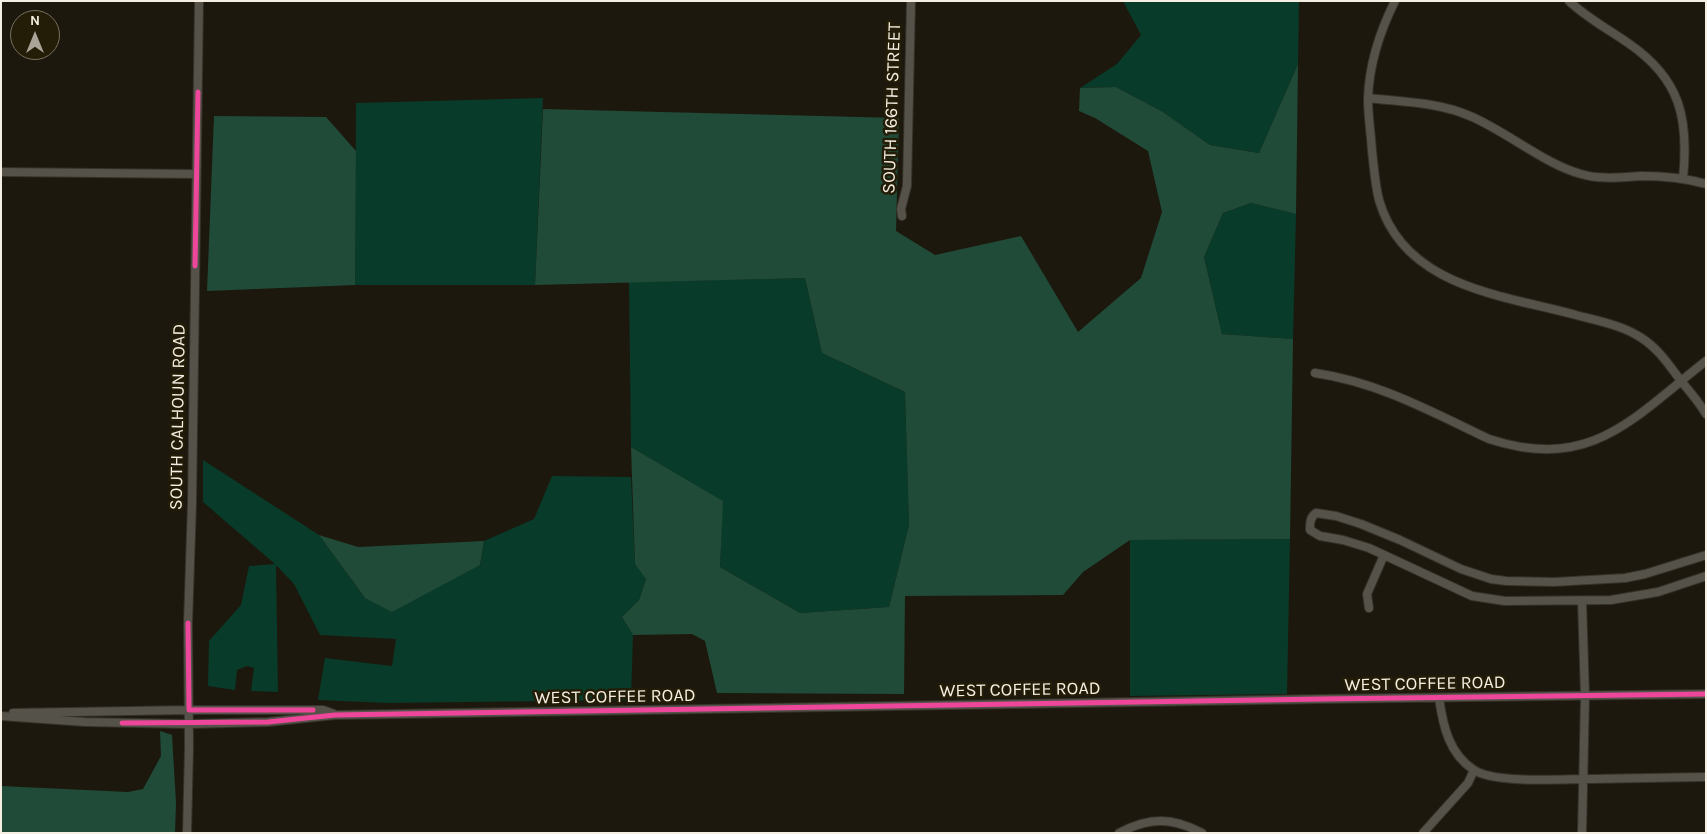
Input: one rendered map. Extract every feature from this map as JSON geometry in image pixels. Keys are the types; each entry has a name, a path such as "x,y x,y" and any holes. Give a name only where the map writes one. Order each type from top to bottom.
{"street":[{"name":"SOUTH CALHOUN ROAD","path":"188,833 188,632 192,503 198,1"},
{"name":"SOUTH 166TH STREET","path":"902,216 901,209 907,186 911,1"},
{"path":"1395,1 1378,47 1368,98 1374,171 1379,200 1389,224 1399,240 1409,252 1429,268 1461,284 1627,330 1651,345 1663,356 1706,414"},
{"path":"1569,1 1588,17 1641,52 1661,71 1668,81 1678,103 1685,127 1686,153 1683,179"},
{"path":"1368,98 1438,106 1464,114 1582,175 1598,178 1658,176 1706,184"},
{"path":"1,172 196,174"},
{"path":"1315,373 1347,379 1382,389 1489,439 1521,448 1539,450 1572,448 1605,437 1625,425 1706,362"},
{"path":"1706,554 1645,574 1625,578 1554,582 1506,581 1491,579 1461,570 1400,540 1344,519 1320,513 1314,514 1311,518 1310,530 1315,534 1352,543 1384,555 1472,596 1505,601 1610,600 1658,592 1706,576"},
{"path":"1369,608 1367,594 1384,555"},
{"path":"1582,601 1585,696 1582,833"},
{"name":"WEST COFFEE ROAD","path":"1,715 85,722 189,724 268,722 335,715 1706,694"},
{"path":"1439,698 1443,722 1449,740 1459,757 1474,770 1491,776 1583,779 1706,777"},
{"name":"WEST COFFEE ROAD","path":"1,715 189,710 323,710 335,715"},
{"path":"1423,833 1468,783 1474,770"},
{"path":"1119,833 1143,823 1165,820 1176,822 1202,833"}],"green space":[{"path":"1123,1 1299,1 1298,64 1259,153 1210,145 1163,112 1116,87 1080,88 1117,64 1141,35"},
{"path":"1298,64 1296,214 1251,203 1223,213 1204,257 1222,334 1293,339 1290,539 1130,540 1083,572 1063,595 905,596 904,694 717,693 705,641 692,634 633,635 622,617 639,600 646,579 635,564 631,447 723,501 720,567 800,613 889,607 909,525 905,392 822,353 805,278 535,285 543,109 899,118 896,231 935,255 1021,236 1078,332 1141,278 1162,212 1148,151 1095,118 1079,111 1080,88 1116,87 1163,112 1210,145 1259,153"},
{"path":"543,98 535,285 355,285 356,103"},
{"path":"214,116 326,117 356,151 355,285 207,291"},
{"path":"1251,203 1296,214 1293,339 1222,334 1204,257 1223,213"},
{"path":"805,278 822,353 905,392 909,525 889,607 800,613 720,567 722,501 631,447 629,282"},
{"path":"203,460 319,535 364,597 480,565 484,541 534,519 552,476 631,477 635,564 646,578 639,600 622,617 633,635 631,700 387,703 318,700 325,658 392,666 396,639 320,635 294,584 276,565 278,692 251,691 254,668 247,666 237,670 235,690 208,686 209,641 241,605 249,566 275,564 203,502"},
{"path":"319,535 358,547 484,541 480,565 392,612 365,598"},
{"path":"1290,539 1287,694 1130,696 1130,540"},
{"path":"160,731 172,735 176,803 175,833 1,833 1,786 128,792 143,789 161,756"}],"cycle path":[{"path":"195,266 198,92"},
{"path":"188,623 189,710 313,710"},
{"path":"122,723 268,722 335,715 1706,694"}]}
